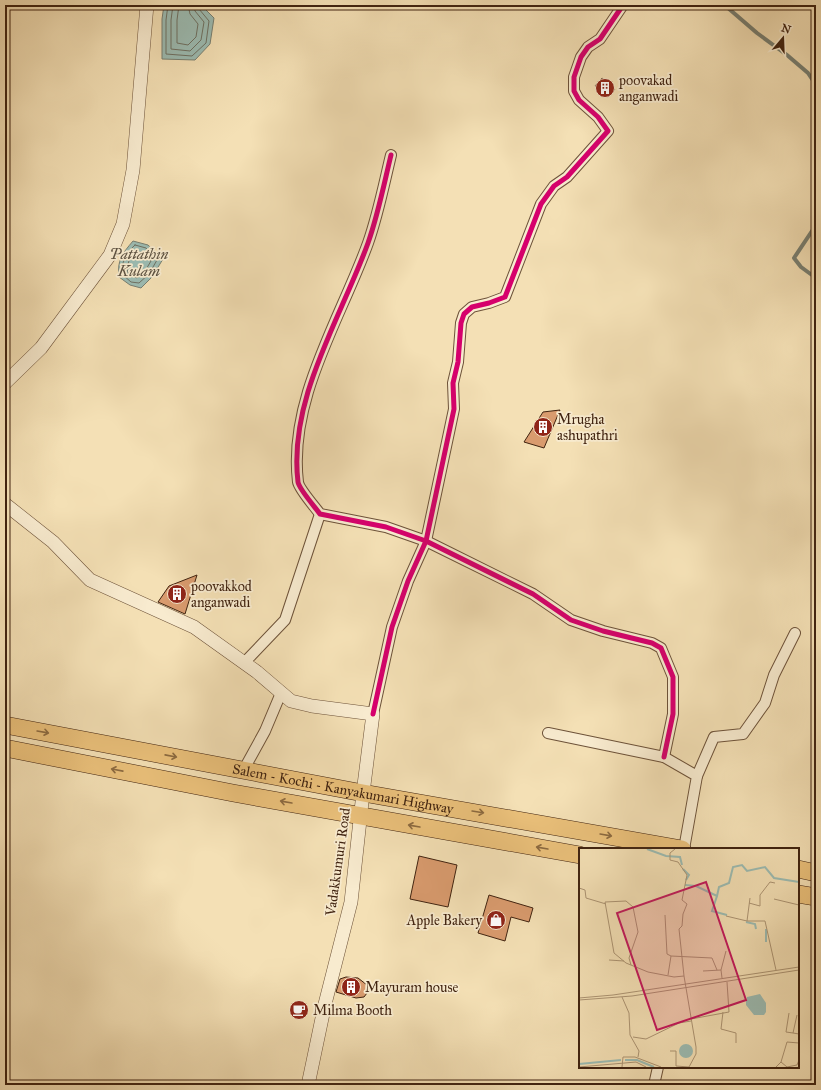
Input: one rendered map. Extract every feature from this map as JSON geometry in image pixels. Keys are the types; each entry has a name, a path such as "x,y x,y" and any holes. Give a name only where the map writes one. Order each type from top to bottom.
{"highway":[{"name":"Salem - Kochi - Kanyakumari Highway","path":"5,725 363,793 677,848"},
{"name":"Salem - Kochi - Kanyakumari Highway","path":"5,748 360,816 579,855"},
{"path":"799,869 816,872"},
{"path":"799,894 816,897"}],"street":[{"path":"5,383 41,348 110,255 123,224 133,170 147,5"},
{"path":"5,504 53,542 90,580 194,627 244,663 291,701 312,706 373,714 392,627 408,581 426,541 454,409 453,383 458,362 460,323 464,314 472,306 488,303 505,297 541,204 554,186 567,177 578,166 608,131 598,117 579,100 574,91 574,77 584,52 588,47 600,39 623,5"},
{"path":"391,155 368,242 316,370 305,402 297,451 298,484 320,514 386,527 426,541 533,594 571,620 603,631 652,642 661,648 673,677 673,714 664,757"},
{"path":"244,663 285,620 320,514"},
{"path":"683,848 697,776 714,737 743,734 765,703 774,675 796,633"},
{"path":"243,771 265,731 281,693"},
{"name":"Vadakkumuri Road","path":"308,1085 325,1004 351,902 373,714"},
{"path":"548,733 664,757 697,776"},
{"path":"654,1085 658,1068"}],"water":[{"path":"164,5 201,5 214,18 210,44 195,60 162,59 162,19"},
{"name":"Pattathin Kulam","path":"133,241 148,245 163,259 152,277 141,288 130,285 119,277 121,258"}],"building":[{"name":"poovakad anganwadi","path":"602,78 615,89 608,97 595,86"},
{"name":"Mrugha ashupathri","path":"560,410 544,448 524,442 543,412"},
{"name":"poovakkod anganwadi","path":"197,575 185,614 158,602 169,586"},
{"path":"419,856 457,865 448,907 410,899"},
{"name":"Apple Bakery","path":"489,895 533,908 529,922 511,917 505,941 478,933"},
{"name":"Mayuram house","path":"346,977 358,978 367,985 367,993 364,997 356,998 336,992 340,979"}],"waterway":[{"path":"710,5 728,8 808,73 816,85"},
{"path":"816,225 794,258 801,267 816,278"}],"cycle path":[{"path":"373,714 392,627 408,581 426,541 454,409 453,383 458,362 461,323 464,314 472,307 505,297 541,204 554,186 567,177 608,131 598,117 579,100 574,91 574,77 581,57 588,47 600,39 623,5"},
{"path":"391,155 372,232 319,360 309,390 301,420 297,451 299,485 320,514 386,527 426,541 533,594 571,620 603,631 652,643 661,648 673,677 673,714 664,757"}],"place":[{"name":"poovakad anganwadi","path":"605,88"},
{"name":"Mrugha ashupathri","path":"543,427"},
{"name":"poovakkod anganwadi","path":"177,594"},
{"name":"Apple Bakery","path":"496,920"},
{"name":"Mayuram house","path":"351,987"},
{"name":"Milma Booth","path":"299,1010"}]}
